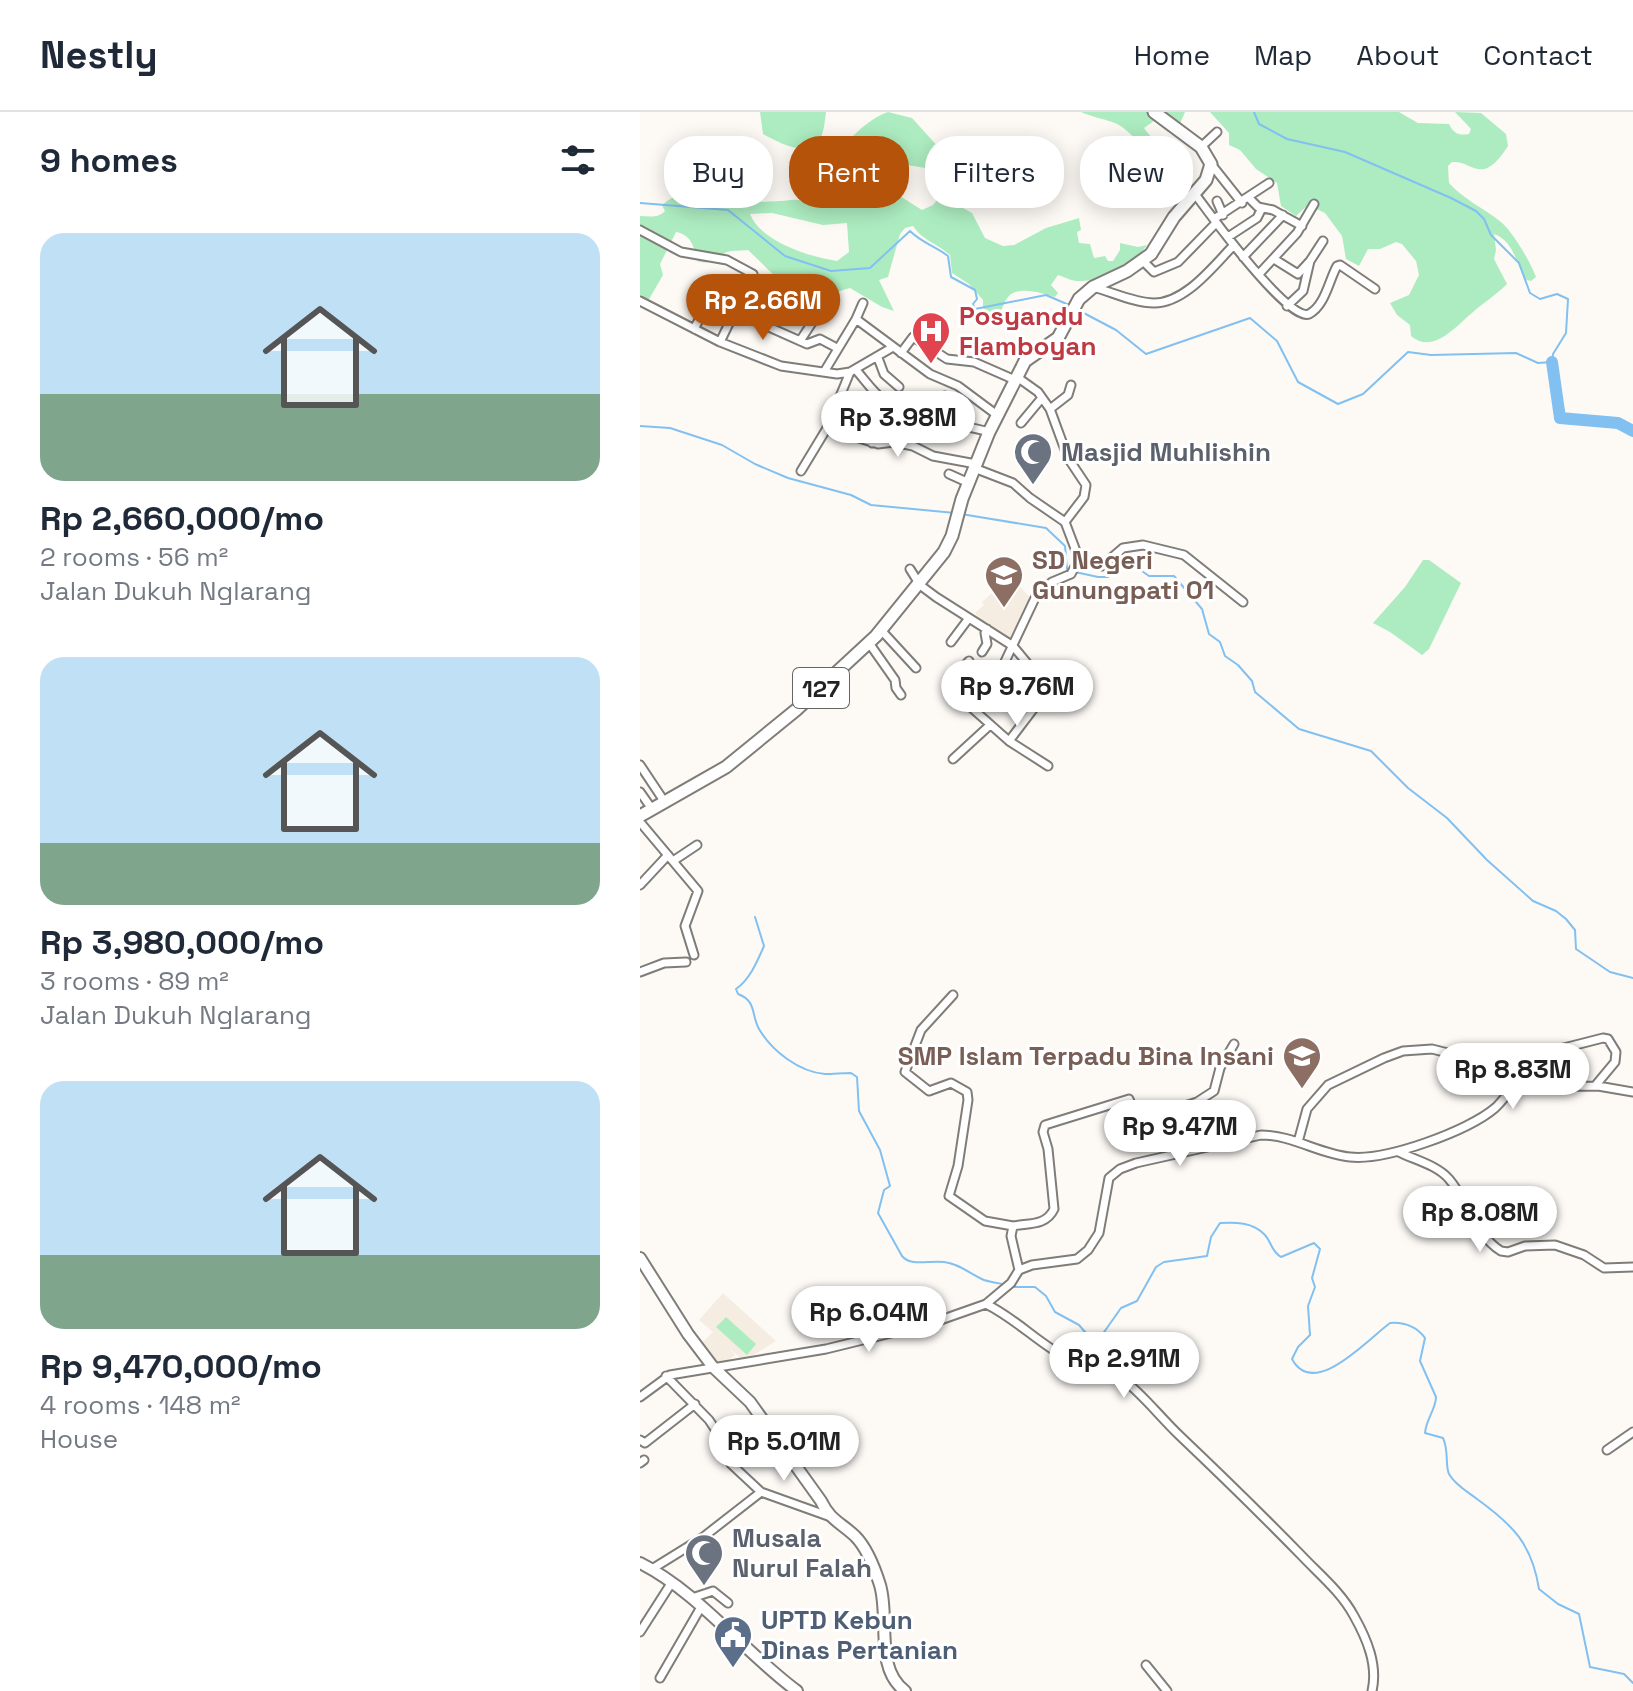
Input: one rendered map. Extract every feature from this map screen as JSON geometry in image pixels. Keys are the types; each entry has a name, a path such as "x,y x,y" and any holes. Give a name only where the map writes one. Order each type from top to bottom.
{"main road":[{"path":"1154,112 1201,147 1211,164"},
{"name":"127","path":"640,819 664,801 726,767 796,710 881,630 944,552 989,432 1029,357 1058,338 1079,299 1093,287 1142,260 1157,246 1174,217 1206,180 1211,164"}],"street":[{"path":"1201,147 1217,132"},
{"path":"1211,164 1246,200 1302,226"},
{"path":"1142,260 1154,272 1178,262 1223,215 1269,183"},
{"path":"1195,194 1243,257 1287,306 1302,315 1319,306 1335,268 1340,265 1375,289"},
{"path":"1217,201 1223,215"},
{"path":"1259,274 1302,226 1314,204"},
{"path":"1228,237 1257,218 1262,208"},
{"path":"1243,257 1283,215"},
{"path":"640,230 681,252 727,260 751,273 753,276 720,342"},
{"path":"1274,259 1298,274 1323,241"},
{"path":"1093,287 1152,303 1165,302 1188,289 1234,245"},
{"path":"1287,306 1303,291 1310,261"},
{"path":"756,321 775,290"},
{"path":"640,301 720,342 781,366 824,372 853,371 893,347"},
{"path":"824,372 863,303"},
{"path":"694,329 706,307"},
{"path":"735,312 800,341 810,344 820,339 837,348"},
{"path":"800,341 817,315"},
{"path":"856,319 930,374 958,386 997,415"},
{"path":"901,353 913,337 947,359 974,362 1016,378 1038,392 1050,409 1068,458 1087,489 1065,522"},
{"path":"878,358 884,374 899,387"},
{"path":"853,371 885,401 912,414 989,432"},
{"path":"801,471 827,428 853,371"},
{"path":"1050,409 1068,395 1071,385"},
{"path":"933,418 945,396"},
{"path":"1021,423 1041,399"},
{"path":"827,428 872,443 894,442 913,446 933,456 975,466 1013,483 1065,522 1079,559"},
{"path":"872,443 877,429"},
{"path":"949,474 969,483"},
{"path":"1079,559 1102,566 1123,548 1143,545 1184,555 1243,602"},
{"path":"972,708 1001,670 1036,596 1072,571 1079,559"},
{"path":"910,569 920,585 1013,646 1042,681 1045,692 1009,741"},
{"path":"951,642 969,618"},
{"path":"982,652 987,644 987,629"},
{"path":"881,630 916,668"},
{"path":"869,643 895,680 901,695"},
{"path":"969,661 958,672 981,696"},
{"path":"948,687 1009,741 1048,766"},
{"path":"953,759 990,725"},
{"path":"640,765 664,801"},
{"path":"640,792 652,809"},
{"path":"640,819 698,891 685,926 694,955"},
{"path":"640,885 670,858 697,845"},
{"path":"640,972 664,963 686,962"},
{"path":"953,995 921,1030 905,1072 929,1091 951,1083 967,1092 958,1166 949,1196 985,1221 1013,1226 1039,1223 1053,1212 1043,1132 1045,1125 1129,1099 1134,1111 1140,1115 1197,1102 1214,1091 1220,1068 1234,1044"},
{"path":"1298,1142 1307,1109 1328,1085 1354,1070 1403,1051 1432,1049 1485,1068 1608,1039 1616,1052 1615,1062 1595,1086"},
{"path":"640,1397 666,1376 826,1349 932,1323 986,1304 1008,1286 1019,1270 1032,1265 1077,1259 1088,1250 1099,1233 1109,1178 1120,1169 1261,1135 1277,1135 1352,1158 1399,1152 1494,1109 1517,1087 1595,1086 1633,1092"},
{"path":"1399,1152 1441,1171 1483,1232 1501,1251 1555,1245 1584,1255 1604,1268 1633,1267"},
{"path":"1013,1226 1011,1236 1019,1270"},
{"path":"640,1258 688,1334 713,1367 750,1402 821,1501 828,1516"},
{"path":"986,1304 1003,1312 1033,1337 1073,1362 1114,1373 1134,1388 1169,1426 1256,1507 1335,1589 1353,1614 1370,1650 1375,1677 1372,1691"},
{"path":"666,1376 695,1404 721,1438 731,1464 761,1492 828,1516 855,1536 868,1555 881,1588 885,1647 891,1674 905,1691"},
{"path":"640,1440 645,1443 695,1404"},
{"path":"1607,1450 1633,1432"},
{"path":"652,1569 702,1538 761,1492"},
{"path":"640,1563 692,1598 774,1674 797,1691"},
{"path":"640,1632 672,1582"},
{"path":"692,1598 713,1591 728,1603"},
{"path":"660,1678 701,1607"},
{"path":"1146,1665 1167,1691"}],"shaded area":[{"name":"SD Negeri Gunungpati 01","path":"1011,576 1033,601 1010,647 971,623 978,617 975,613 984,605 982,602"},
{"path":"723,1293 776,1341 744,1361 729,1348 735,1355 727,1361 716,1362 701,1344 713,1332 699,1320"}],"green space":[{"path":"760,112 826,112 822,136 789,136 789,146 773,139 773,136 763,134"},
{"path":"888,112 912,118 928,136 925,136 925,168 909,165 909,136 853,136"},
{"path":"1081,112 1185,112 1179,126 1168,132 1154,121 1144,128 1150,136 1132,136 1118,124"},
{"path":"1210,112 1399,112 1418,123 1449,124 1454,132 1462,135 1469,134 1471,129 1455,112 1481,113 1506,134 1508,146 1487,168 1452,162 1448,166 1449,183 1506,227 1536,277 1531,281 1524,279 1510,246 1494,234 1494,259 1507,284 1444,336 1428,342 1419,341 1411,336 1410,325 1397,315 1390,303 1409,295 1419,275 1416,261 1402,244 1396,242 1380,249 1368,249 1359,266 1346,259 1342,236 1325,213 1308,205 1296,216 1281,206 1277,183 1256,169 1240,150 1229,145 1229,133"},
{"path":"789,200 789,208 909,208 909,202 922,210 963,208 972,213 985,238 1003,246 1014,245 1046,228 1079,218 1079,243 1090,244 1094,258 1105,256 1108,261 1113,261 1120,250 1120,243 1138,247 1147,245 1134,260 1106,276 1077,281 1058,275 1051,285 1058,293 1055,297 1030,291 1012,293 998,316 986,313 983,300 969,284 952,273 950,255 913,226 905,228 900,234 888,277 879,280 894,311 850,288 818,296 797,291 779,280 748,250 727,252 710,262 697,261 689,239 676,232 660,264 663,275 648,301 640,297 640,216 659,215 665,211 662,205 664,204 664,208 773,208 773,201","holes":["772,213 823,225 847,223 849,252 837,261 801,252 775,240 764,233 750,214"]},
{"path":"1423,560 1429,560 1461,583 1429,649 1422,655 1373,623 1405,587"},
{"path":"726,1317 756,1344 747,1355 716,1327"}],"waterway":[{"path":"1078,310 1116,330 1146,354 1250,318 1277,341 1298,382 1338,404 1363,394 1408,352 1431,355 1516,353 1538,363 1552,362 1553,354 1566,333 1568,299 1557,294 1540,299 1530,293 1519,263 1491,235 1484,219 1476,211 1345,152 1287,139 1259,124 1254,112"},
{"path":"640,203 728,210 785,256 831,271 870,268 910,231 948,256 951,277 975,290 975,309 1046,295 1069,305"},
{"path":"1552,362 1560,418 1618,423 1633,431"},
{"path":"640,426 670,428 722,445 788,478 851,495 871,505 955,513"},
{"path":"961,514 1046,528 1065,546 1069,570"},
{"path":"1075,572 1108,577 1117,566 1129,562 1149,576 1174,576 1202,609 1209,634 1220,642 1225,656 1252,681 1255,692 1299,729 1371,751 1408,788 1447,818 1487,860 1533,901 1566,919 1575,930 1576,949 1610,972 1633,978"},
{"path":"755,917 764,946 749,975 736,989 738,994 748,1000 765,1037 787,1059 815,1072 851,1073 857,1077 859,1111 880,1150 890,1186 884,1190 878,1213 902,1256 916,1262 950,1263 984,1280 1003,1284"},
{"path":"1013,1287 1035,1287 1046,1296 1055,1312 1079,1325 1091,1339 1102,1335 1121,1308 1137,1301 1156,1267 1164,1262 1207,1256 1211,1237 1220,1223 1238,1223 1255,1228 1265,1235 1281,1257 1314,1243 1320,1249 1312,1278 1315,1287 1308,1306 1310,1335 1292,1359 1302,1370 1314,1373 1341,1362 1390,1323 1401,1323 1418,1330 1425,1338 1420,1361 1436,1397 1425,1433 1443,1438 1449,1474 1519,1537 1531,1560 1539,1589 1558,1604 1579,1614 1590,1667 1624,1674 1633,1683"}],"place":[{"name":"Posyandu Flamboyan","path":"931,365"},
{"name":"Masjid Muhlishin","path":"1033,486"},
{"name":"SD Negeri Gunungpati 01","path":"1004,609"},
{"name":"SMP Islam Terpadu Bina Insani","path":"1302,1090"},
{"name":"Musala Nurul Falah","path":"704,1587"},
{"name":"UPTD Kebun Dinas Pertanian","path":"733,1669"}]}
